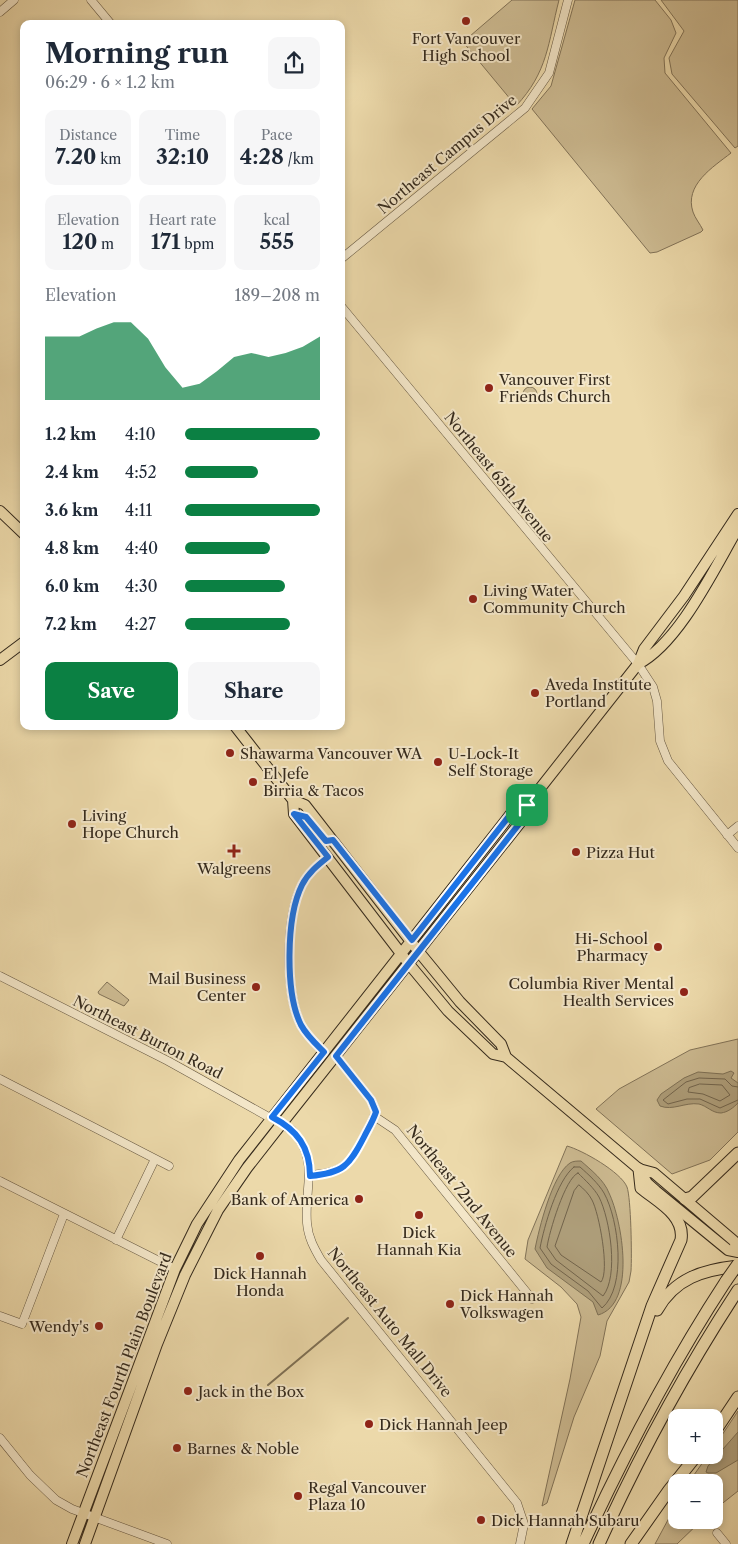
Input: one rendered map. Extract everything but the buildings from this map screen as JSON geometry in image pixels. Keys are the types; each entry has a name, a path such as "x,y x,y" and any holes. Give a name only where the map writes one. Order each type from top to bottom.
{"highway":[{"path":"685,1199 692,1197 738,1153"},
{"path":"572,1544 652,1306 677,1252 682,1233 679,1220 641,1188 639,1169"},
{"path":"644,1334 661,1302 681,1282 702,1272 738,1265"},
{"path":"583,1544 649,1410 682,1350 738,1265"},
{"path":"599,1544 641,1456 674,1394 738,1290"},
{"path":"723,1420 738,1397"},
{"path":"631,1544 665,1495 690,1464"}],"main road":[{"path":"0,511 20,530"},
{"name":"Northeast Fourth Plain Boulevard","path":"85,1544 157,1344 185,1275 206,1232 246,1169 527,814 527,805 638,664 644,649 684,596 738,514"},
{"name":"Northeast Fourth Plain Boulevard","path":"638,664 653,657 684,616 738,528"},
{"path":"0,660 20,645"},
{"path":"238,730 293,800 305,805 460,1002 501,1044 506,1057"},
{"path":"293,800 294,814 409,964 448,1011 493,1054 506,1057 639,1169 647,1183 728,1250 738,1251 734,1242 654,1173 639,1169"},
{"name":"Northeast Fourth Plain Boulevard","path":"72,1544 174,1269 210,1202 238,1160 517,806 527,805"},
{"path":"294,814 306,817 326,841 333,840"},
{"path":"328,857 335,855 347,869 358,873"},
{"path":"157,1344 156,1335 178,1275 174,1269"}],"street":[{"path":"0,12 14,0"},
{"path":"91,0 108,20"},
{"name":"Northeast Campus Drive","path":"345,256 525,108 549,73 568,0"},
{"name":"Northeast 65th Avenue","path":"345,311 638,664 652,687 657,701 660,741 668,761 738,848"},
{"path":"727,835 738,826"},
{"path":"324,1052 306,1033 299,1019 292,989 289,955 296,902 301,887 309,874 328,857"},
{"name":"Northeast Burton Road","path":"0,976 283,1122"},
{"path":"310,1176 330,1174 347,1164 355,1155 374,1116 374,1104 336,1056"},
{"path":"0,1079 168,1166"},
{"name":"Northeast 72nd Avenue","path":"374,1116 395,1130 532,1299"},
{"name":"Northeast Auto Mall Drive","path":"283,1122 305,1146 310,1162 307,1224 311,1242 321,1260 517,1503 524,1524 520,1544"},
{"path":"116,1240 155,1159"},
{"path":"0,1181 174,1269"},
{"path":"0,1316 22,1324 29,1319 64,1214"},
{"path":"0,1438 42,1488 62,1504 167,1544"},
{"path":"717,1533 726,1544"}],"shaded area":[{"path":"512,0 559,0 541,69 527,93 516,106 463,42"},
{"path":"575,0 655,0 671,20 676,33 664,58 665,73 731,153 702,178 696,185 693,193 691,202 693,212 703,230 657,252 650,253 532,109 551,86"},
{"path":"661,0 738,0 738,146 735,148 672,74 669,58 684,31"},
{"path":"530,387 535,389 537,394 535,399 530,401 525,399 523,394 525,389"},
{"path":"107,982 129,1000 124,1006 99,994 98,992"},
{"path":"738,1039 738,1132 710,1160 672,1174 596,1109 619,1089 690,1050"},
{"path":"567,1146 582,1152 609,1168 627,1187 630,1214 631,1271 629,1282 607,1321 600,1356 574,1417 547,1503 542,1506 570,1379 581,1317 577,1304 561,1287 525,1259 528,1240"},
{"path":"738,1411 738,1491 723,1503 723,1474 695,1474 702,1464 723,1464 723,1434"},
{"path":"668,1520 668,1529 693,1529 677,1544 655,1544"}],"water":[{"path":"731,1071 734,1073 731,1078 738,1083 738,1103 726,1112 715,1112 699,1104 665,1107 660,1106 657,1100 661,1094 684,1078 698,1072 723,1074"},
{"path":"574,1161 581,1161 607,1188 614,1206 622,1241 622,1279 618,1295 610,1308 598,1315 593,1302 547,1268 535,1249 552,1190 563,1169"},
{"path":"738,1432 738,1460 716,1473 706,1472 710,1464 723,1464 723,1449"}],"waterway":[{"path":"268,1385 348,1318"}],"place":[{"name":"Fort Vancouver High School","path":"466,21"},
{"name":"Vancouver First Friends Church","path":"489,388"},
{"name":"Living Water Community Church","path":"473,599"},
{"name":"Aveda Institute Portland","path":"535,693"},
{"name":"Shawarma Vancouver WA","path":"230,753"},
{"name":"U-Lock-It Self Storage","path":"438,762"},
{"name":"El Jefe Birria & Tacos","path":"253,782"},
{"name":"Living Hope Church","path":"72,824"},
{"name":"Walgreens","path":"234,851"},
{"name":"Pizza Hut","path":"576,852"},
{"name":"Hi-School Pharmacy","path":"658,947"},
{"name":"Mail Business Center","path":"256,987"},
{"name":"Columbia River Mental Health Services","path":"684,992"},
{"name":"Bank of America","path":"359,1199"},
{"name":"Dick Hannah Kia","path":"419,1215"},
{"name":"Dick Hannah Honda","path":"260,1256"},
{"name":"Dick Hannah Volkswagen","path":"450,1304"},
{"name":"Wendy's","path":"99,1326"},
{"name":"Jack in the Box","path":"188,1391"},
{"name":"Dick Hannah Jeep","path":"369,1424"},
{"name":"Barnes & Noble","path":"177,1448"},
{"name":"Regal Vancouver Plaza 10","path":"298,1496"},
{"name":"Dick Hannah Subaru","path":"481,1520"}],"route":[{"path":"527,805 527,814 336,1056 374,1104 376,1112 355,1155 347,1164 330,1174 310,1176 308,1153 300,1138 283,1122 272,1117 324,1052 306,1033 295,1007 289,964 289,946 296,902 301,887 309,874 328,857 294,814 306,817 327,842 333,840 412,940 517,806 527,805"}]}
